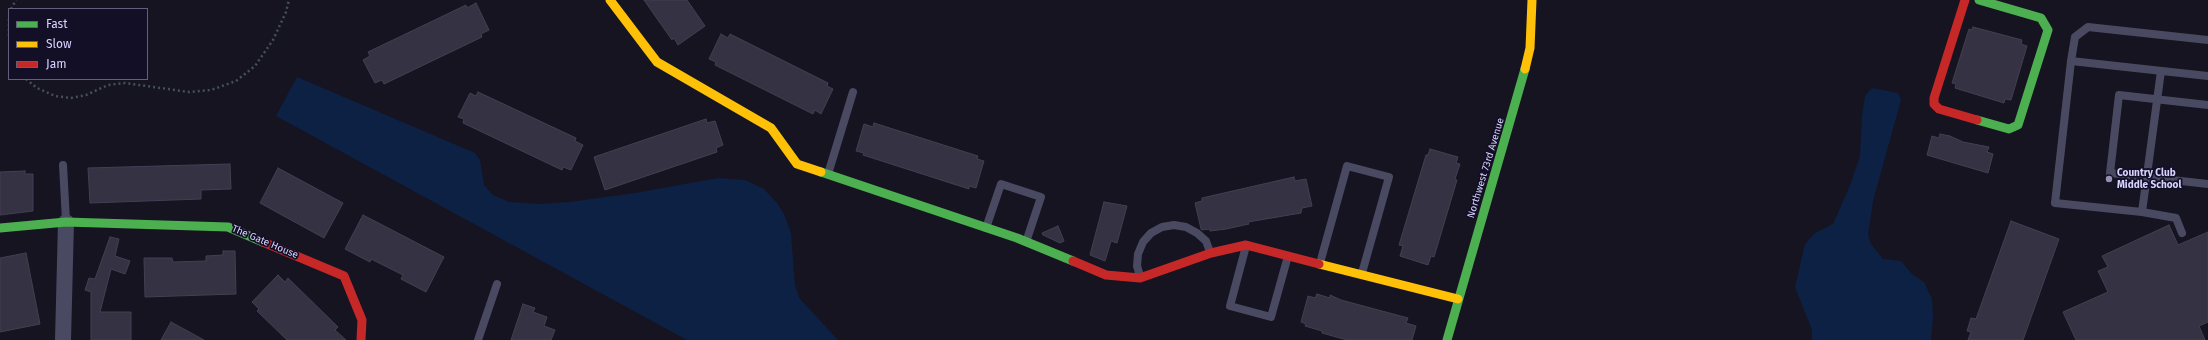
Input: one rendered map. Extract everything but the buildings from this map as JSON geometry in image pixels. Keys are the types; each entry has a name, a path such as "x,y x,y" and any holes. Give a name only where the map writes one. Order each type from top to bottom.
{"street":[{"path":"610,0 657,62 771,128 797,164 1026,242 1106,275 1140,278 1211,252 1246,245 1458,298"},
{"name":"Northwest 73rd Avenue","path":"1447,340 1519,92 1530,48 1532,0"},
{"path":"1965,0 1934,98 1934,104 1939,109 2005,128 2018,125 2048,30 2041,18 2011,4 1979,0"},
{"path":"63,340 66,222"},
{"name":"The Gate House","path":"0,228 66,222 228,226 344,276 362,320 361,340"}],"lane":[{"path":"2182,233 2176,218 2142,212 2055,202 2071,61 2075,37 2088,27 2208,40"},
{"path":"2071,61 2208,76"},
{"path":"2142,212 2162,71"},
{"path":"828,175 853,92"},
{"path":"2208,105 2119,95 2110,173 2208,184"},
{"path":"63,165 66,222"},
{"path":"1320,263 1347,166 1389,177 1361,274"},
{"path":"986,228 1001,184 1041,197 1026,242"},
{"path":"1140,278 1138,260 1143,242 1151,233 1162,227 1174,225 1186,227 1197,233 1206,241 1211,252"},
{"path":"1246,245 1230,306 1271,317 1288,255"},
{"path":"478,340 497,284"}],"path":[{"path":"27,80 37,88 55,96 71,98 86,95 108,85 125,83 189,92 211,90 236,81 255,66 273,40 286,12 289,0"}],"water":[{"path":"297,77 475,153 480,160 484,185 493,195 509,202 541,204 569,202 635,193 718,178 745,180 764,189 777,203 784,214 791,233 795,286 800,299 838,340 687,340 276,116"},
{"path":"1872,88 1898,93 1901,100 1873,201 1868,235 1871,244 1883,259 1901,261 1912,274 1924,282 1932,299 1933,317 1931,340 1812,340 1812,330 1795,287 1805,244 1815,233 1833,224 1851,183 1860,156 1862,116 1865,96"}],"traffic: fast":[{"path":"1977,120 2009,129 2018,125 2048,30 2041,18 1979,0"},
{"path":"1447,340 1525,69"},
{"path":"821,172 1017,238 1073,261"},
{"path":"0,228 66,222 228,227 263,242"}],"traffic: slow":[{"path":"610,0 657,62 771,128 797,164 821,172"},
{"path":"1525,69 1530,48 1532,0"},
{"path":"1319,264 1458,299"}],"traffic: jam":[{"path":"1965,0 1934,98 1934,104 1939,109 1977,120"},
{"path":"263,242 344,276 362,320 361,340"},
{"path":"1073,261 1106,275 1140,278 1211,253 1246,245 1319,264"}],"place":[{"name":"Country Club Middle School","path":"2109,179"}]}
